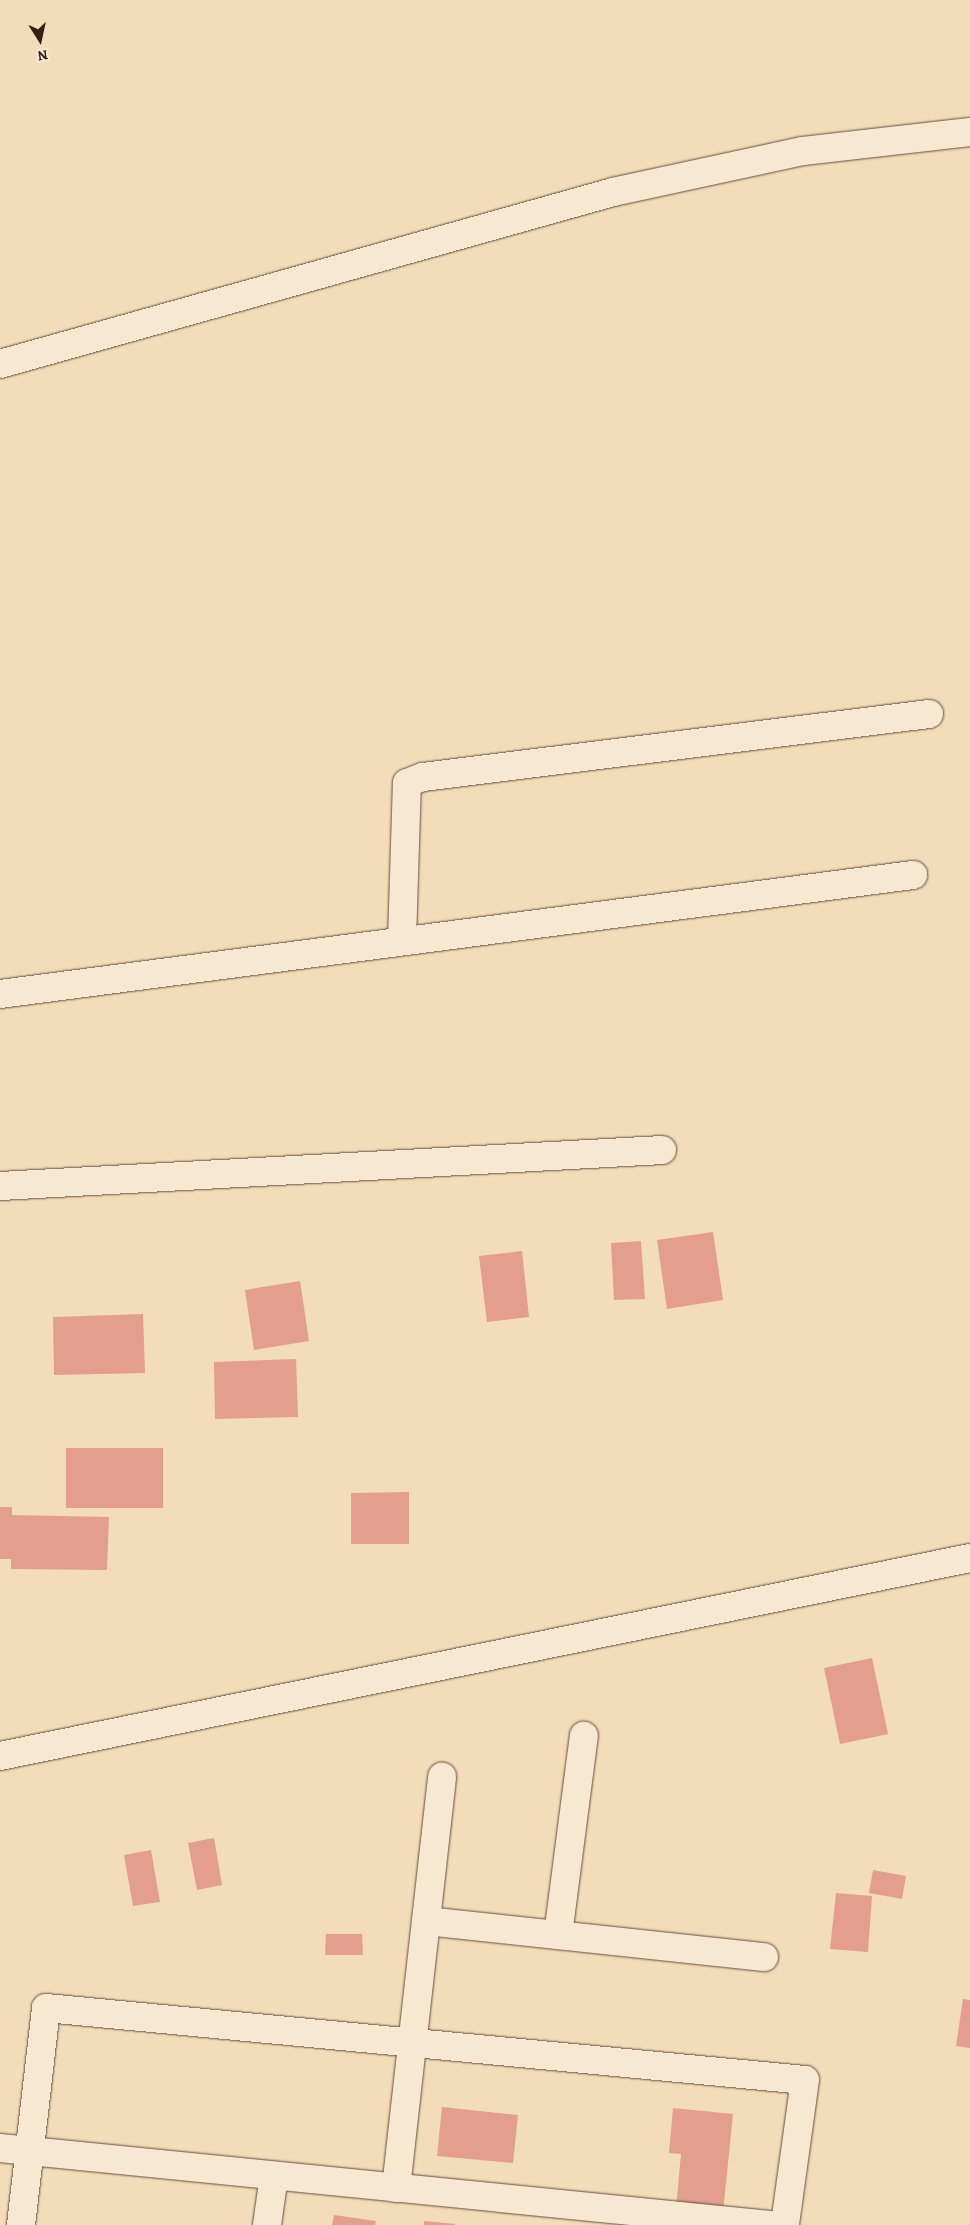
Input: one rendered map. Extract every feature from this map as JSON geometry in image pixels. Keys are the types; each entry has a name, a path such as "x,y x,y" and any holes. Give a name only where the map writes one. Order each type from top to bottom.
{"street":[{"path":"0,364 613,192 803,151 970,132"},
{"path":"402,940 407,783 423,777 930,714"},
{"path":"0,994 402,940 914,875"},
{"path":"0,1186 662,1150"},
{"path":"0,1756 970,1558"},
{"path":"558,1935 584,1736"},
{"path":"396,2188 442,1777"},
{"path":"426,1921 764,1957"},
{"path":"21,2225 46,2008 805,2080 785,2225"},
{"path":"0,2148 30,2153 772,2225"},
{"path":"268,2225 274,2176"}],"building":[{"path":"713,1232 723,1300 667,1309 657,1240"},
{"path":"641,1241 645,1299 614,1300 611,1243"},
{"path":"522,1251 529,1317 487,1322 479,1256"},
{"path":"300,1281 309,1341 254,1350 245,1290"},
{"path":"143,1314 145,1373 54,1375 53,1317"},
{"path":"296,1359 298,1417 215,1419 214,1362"},
{"path":"66,1448 163,1448 163,1508 66,1508"},
{"path":"409,1492 409,1544 351,1544 351,1493"},
{"path":"0,1507 12,1507 12,1515 109,1517 107,1570 11,1569 11,1559 0,1559"},
{"path":"872,1658 888,1734 840,1744 824,1668"},
{"path":"214,1838 222,1885 197,1890 188,1843"},
{"path":"151,1850 160,1902 133,1906 124,1855"},
{"path":"873,1870 906,1876 902,1899 869,1893"},
{"path":"836,1893 872,1896 868,1952 830,1949"},
{"path":"326,1934 362,1934 363,1955 325,1955"},
{"path":"963,1999 970,2000 970,2048 956,2046"},
{"path":"442,2107 518,2115 513,2163 437,2156"},
{"path":"673,2108 733,2114 723,2212 676,2208 681,2154 669,2153"},
{"path":"334,2215 376,2221 375,2225 332,2225"},
{"path":"424,2221 455,2224 455,2225 424,2225"}]}
